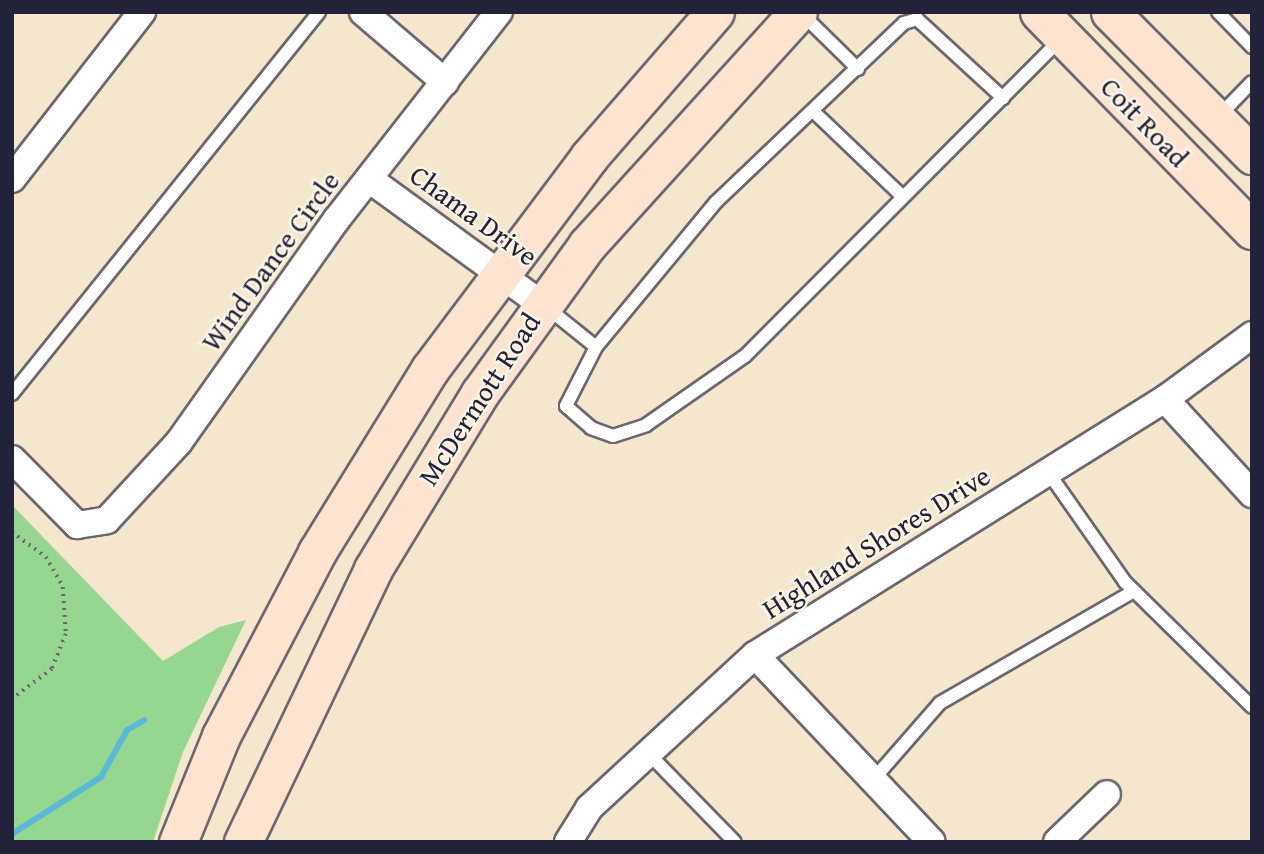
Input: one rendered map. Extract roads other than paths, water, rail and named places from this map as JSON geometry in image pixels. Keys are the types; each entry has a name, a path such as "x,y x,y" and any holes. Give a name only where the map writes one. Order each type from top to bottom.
{"main road":[{"name":"McDermott Road","path":"178,842 221,736 317,552 430,369 589,157 715,12"},
{"name":"McDermott Road","path":"243,842 373,569 541,304 731,81 799,12"},
{"name":"Coit Road","path":"1110,12 1252,155"},
{"name":"Coit Road","path":"1051,25 1252,230"},
{"path":"1112,87 1141,91 1186,135 1200,135 1216,119"}],"street":[{"path":"12,178 142,12"},
{"path":"363,12 445,82"},
{"name":"Wind Dance Circle","path":"12,459 77,525 107,520 179,442 369,179 499,12"},
{"name":"Chama Drive","path":"369,179 541,304"},
{"name":"Highland Shores Drive","path":"568,842 589,808 755,655 1165,399 1252,335"},
{"path":"1165,399 1252,494"},
{"path":"755,655 872,782 932,842"},
{"path":"1057,842 1107,794"}],"lane":[{"path":"12,394 319,12"},
{"path":"799,12 858,69"},
{"path":"1218,12 1249,39"},
{"path":"1003,98 917,19 905,23 716,202 596,347 566,406 591,428 613,436 646,425 745,356 1003,98 1051,25"},
{"path":"1216,119 1252,82"},
{"path":"813,111 903,197"},
{"path":"541,304 596,347"},
{"path":"1048,472 1134,591 1252,707"},
{"path":"872,782 940,703 1134,591"},
{"path":"648,753 735,842"}],"waterway":[{"path":"12,834 101,777 127,730 144,720"}]}
